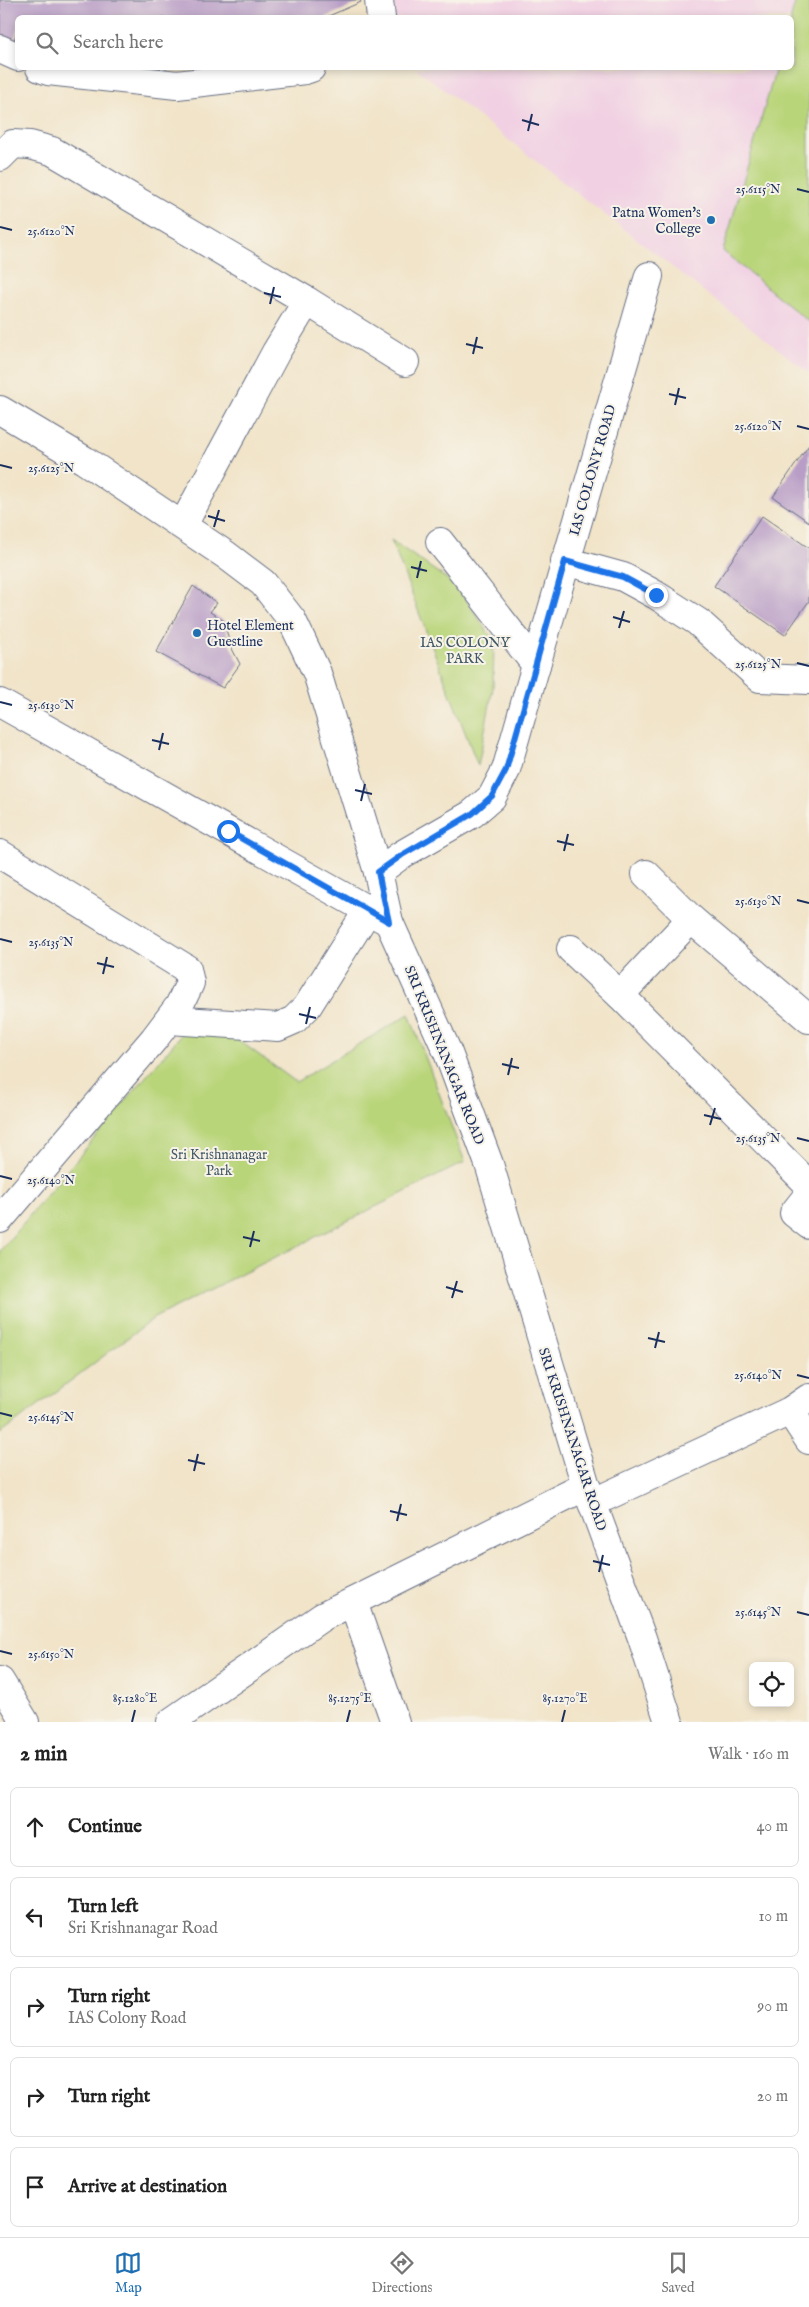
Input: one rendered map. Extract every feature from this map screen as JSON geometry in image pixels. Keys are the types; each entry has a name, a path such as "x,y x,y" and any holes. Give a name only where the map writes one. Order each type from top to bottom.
{"street":[{"path":"379,0 381,15"},
{"path":"0,49 15,56"},
{"path":"45,70 177,85 295,70"},
{"path":"0,157 13,144 30,145 52,151 307,301 405,362"},
{"name":"IAS COLONY ROAD","path":"378,872 402,855 472,814 492,796 506,770 649,276"},
{"path":"183,525 276,352 307,301"},
{"name":"SRI KRISHNANAGAR ROAD","path":"0,410 84,460 226,555 263,583 292,620 317,673 378,872 378,916 425,999 447,1084 489,1164 589,1495 642,1638 669,1722"},
{"path":"440,542 536,665"},
{"path":"565,561 623,577 656,595 698,622 760,678 809,680"},
{"path":"0,703 378,916 307,1007 294,1020 278,1027 169,1020"},
{"path":"0,854 187,969 190,983 179,1006 169,1020 0,1220"},
{"path":"646,874 691,919 809,1019"},
{"path":"620,995 691,919"},
{"path":"571,949 620,995 809,1185"},
{"path":"809,1194 794,1213 809,1225"},
{"path":"171,1722 322,1617 589,1495 800,1404 809,1440"},
{"path":"353,1602 395,1722"},
{"path":"0,1681 25,1722"}],"shaded area":[{"name":"Patna Women's College","path":"376,0 809,0 809,373 419,70 794,70 794,15 384,15"}],"green space":[{"path":"796,0 809,0 809,322 723,251 775,70 794,70 794,15 792,15"},
{"name":"IAS COLONY PARK","path":"391,540 457,586 494,641 493,688 478,766"},
{"name":"Sri Krishnanagar Park","path":"200,1012 296,1082 409,1014 465,1162 154,1318 0,1434 0,1251"}],"building":[{"path":"0,0 360,0 361,2 331,15 15,15 15,37 12,46 0,40"},
{"path":"809,445 809,522 773,497"},
{"path":"762,516 809,548 809,601 785,635 714,586"},
{"name":"Hotel Element Guestline","path":"193,586 217,603 210,612 224,621 230,645 240,664 223,688 156,652"}],"place":[{"name":"Patna Women's College","path":"711,220"},
{"name":"Hotel Element Guestline","path":"197,633"}],"route":[{"path":"228,831 389,922 378,872 402,855 472,814 492,796 506,770 565,561 623,577 656,595"}]}
